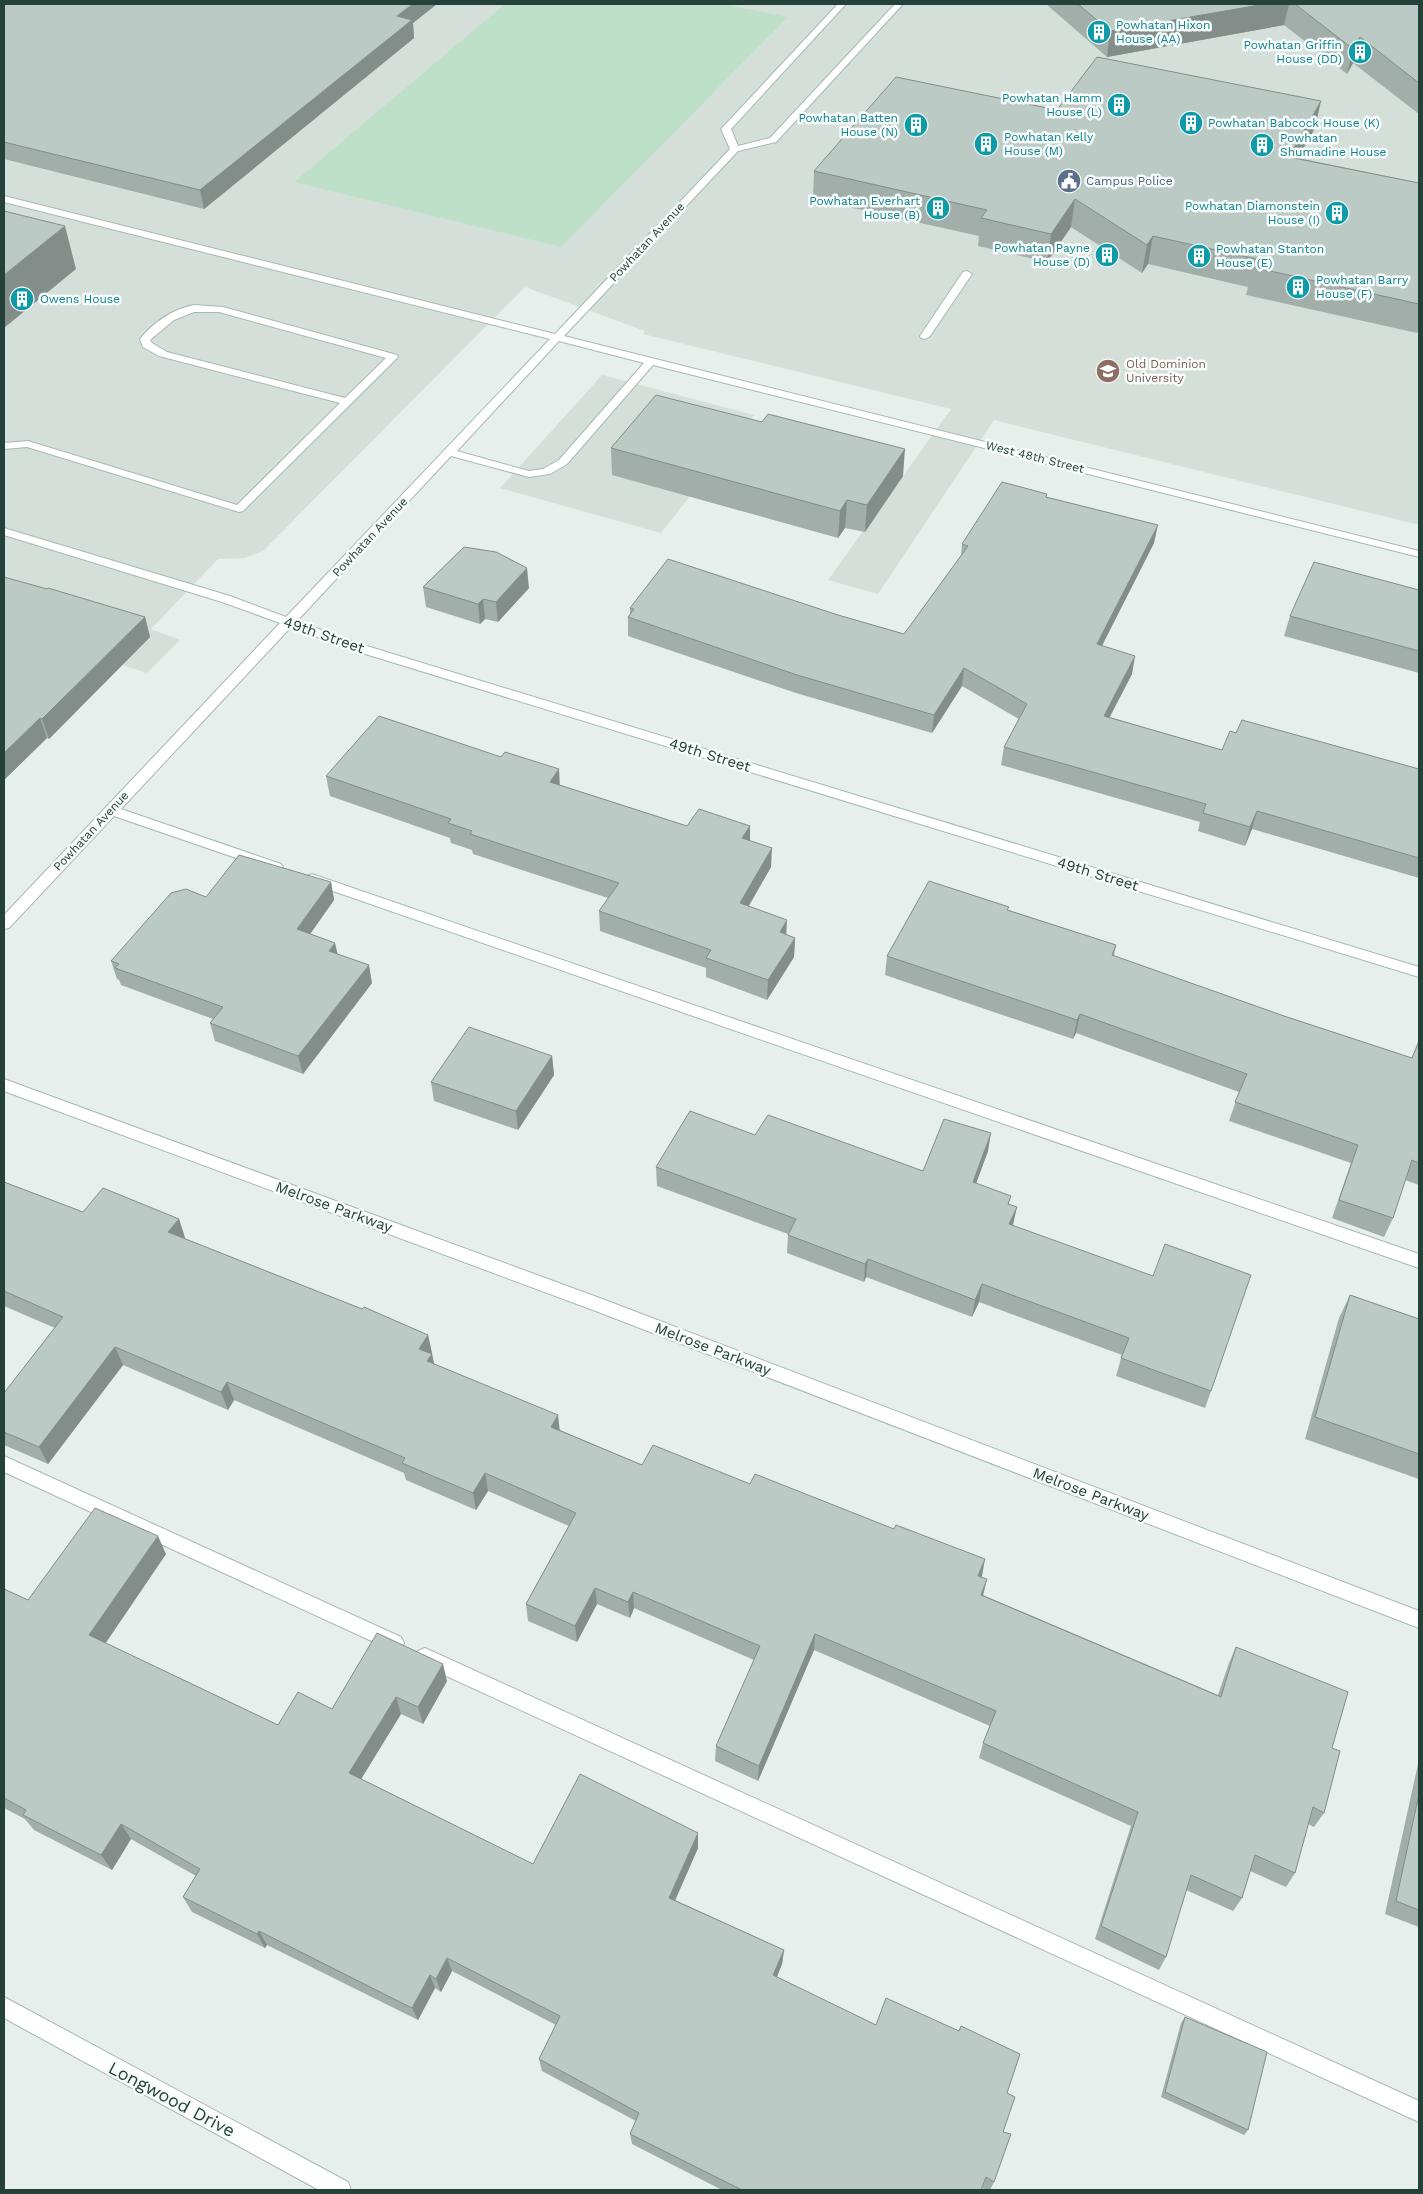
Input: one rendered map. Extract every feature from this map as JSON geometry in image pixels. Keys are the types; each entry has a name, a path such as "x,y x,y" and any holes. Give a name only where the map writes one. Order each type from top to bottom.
{"street":[{"path":"842,4 726,129 735,149 773,140 899,4"},
{"name":"Powhatan Avenue","path":"4,924 735,149"},
{"name":"West 48th Street","path":"4,199 1419,554"},
{"path":"925,336 967,274"},
{"path":"4,446 28,444 239,509 393,357 219,309 197,307 178,311 145,339 147,345 163,354 347,402"},
{"path":"448,452 529,474 546,472 563,462 651,360"},
{"name":"49th Street","path":"4,531 226,599 363,649 1419,972"},
{"path":"111,810 1419,1261"},
{"name":"Melrose Parkway","path":"4,1085 599,1305 1419,1620"},
{"path":"4,1464 1419,2112"},
{"name":"Longwood Drive","path":"4,2008 340,2190"}],"shaded area":[{"name":"Old Dominion University","path":"4,4 1419,4 1419,525 994,420 878,594 828,580 951,409 643,334 645,331 525,287 263,551 245,558 218,559 151,629 180,640 147,673 4,627"},
{"path":"602,375 754,415 661,533 500,488"}],"green space":[{"path":"505,4 723,4 788,17 561,247 294,182"}],"building":[{"path":"4,4 413,4 397,16 412,20 200,190 4,142"},
{"path":"1078,4 1265,4 1110,31"},
{"path":"1295,4 1419,4 1419,83 1360,37 1353,49"},
{"path":"1097,57 1321,101 1289,157 1419,183 1419,304 1252,267 1257,259 1153,236 1147,245 1075,199 1051,234 981,218 987,210 814,171 896,77 1057,110"},
{"path":"4,211 65,226 4,275"},
{"path":"656,395 762,422 768,414 905,449 867,505 847,500 840,511 611,448"},
{"path":"1002,482 1047,494 1046,497 1158,525 1097,644 1135,656 1104,716 1222,750 1230,731 1236,733 1242,720 1419,769 1419,858 1257,811 1250,827 1203,813 1206,804 1004,747 1027,704 964,668 934,715 797,675 628,617 634,609 630,608 668,559 838,615 904,634 968,546 962,544"},
{"path":"464,547 496,552 527,568 496,602 483,599 478,604 423,587"},
{"path":"1314,562 1419,590 1419,651 1290,616"},
{"path":"4,577 145,617 42,719 40,718 4,753"},
{"path":"379,716 501,757 505,752 559,769 550,782 687,826 699,809 750,826 742,838 772,848 740,903 787,920 780,932 795,938 768,980 706,958 711,950 599,911 619,883 470,834 472,831 448,823 451,819 326,776"},
{"path":"239,855 331,882 297,929 335,943 329,951 369,965 298,1056 210,1023 223,1007 115,968 119,964 111,961 171,893 186,889 206,897"},
{"path":"929,881 1009,907 1007,910 1116,945 1112,955 1284,1016 1412,1058 1419,1041 1419,1163 1412,1160 1393,1218 1339,1200 1358,1145 1235,1102 1247,1074 1080,1014 1077,1020 887,956"},
{"path":"469,1027 552,1056 516,1111 431,1082"},
{"path":"690,1111 755,1135 768,1115 923,1171 944,1119 991,1133 973,1182 1011,1196 1008,1204 1017,1207 1009,1224 1153,1276 1165,1244 1251,1275 1211,1391 1121,1358 1129,1338 982,1284 975,1300 868,1259 865,1264 788,1235 796,1219 656,1167"},
{"path":"4,1182 83,1212 103,1188 179,1219 168,1232 362,1309 364,1307 428,1335 419,1349 432,1354 427,1361 558,1415 551,1427 642,1465 653,1445 750,1484 755,1474 894,1529 896,1525 985,1559 978,1576 987,1579 981,1595 1221,1697 1236,1647 1348,1692 1332,1748 1340,1751 1324,1813 1313,1807 1295,1873 1255,1855 1242,1898 1191,1875 1166,1957 1101,1926 1138,1812 983,1743 996,1711 815,1634 759,1766 716,1746 760,1646 633,1592 628,1602 595,1588 575,1626 526,1604 576,1513 485,1473 473,1493 402,1463 405,1458 227,1382 221,1392 115,1347 39,1447 4,1432 4,1393 63,1317 4,1291"},
{"path":"1350,1295 1419,1319 1419,1454 1315,1417"},
{"path":"95,1508 158,1536 89,1635 278,1725 298,1692 332,1709 377,1633 443,1664 418,1707 396,1697 349,1773 533,1864 580,1774 698,1833 669,1898 784,1950 773,1975 876,2025 886,1998 959,2031 961,2026 1020,2054 1007,2093 1015,2097 1003,2132 1011,2134 994,2182 986,2177 981,2190 742,2190 630,2134 639,2113 539,2059 560,2016 447,1958 436,1979 430,1975 412,2008 259,1931 257,1934 183,1897 200,1869 121,1824 101,1855 23,1815 26,1810 4,1798 4,1589 28,1600"},
{"path":"1419,1794 1419,1910 1396,1901"},
{"path":"1185,2017 1267,2052 1248,2130 1165,2092"}],"place":[{"name":"Powhatan Hixon House (AA)","path":"1099,32"},
{"name":"Powhatan Griffin House (DD)","path":"1360,52"},
{"name":"Powhatan Hamm House (L)","path":"1119,105"},
{"name":"Powhatan Babcock House (K)","path":"1191,123"},
{"name":"Powhatan Batten House (N)","path":"916,125"},
{"name":"Powhatan Kelly House (M)","path":"986,144"},
{"name":"Powhatan Shumadine House","path":"1262,145"},
{"name":"Campus Police","path":"1069,181"},
{"name":"Powhatan Everhart House (B)","path":"938,208"},
{"name":"Powhatan Diamonstein House (I)","path":"1337,213"},
{"name":"Powhatan Payne House (D)","path":"1107,255"},
{"name":"Powhatan Stanton House (E)","path":"1199,256"},
{"name":"Powhatan Barry House (F)","path":"1298,287"},
{"name":"Owens House","path":"22,299"},
{"name":"Old Dominion University","path":"1108,371"}]}
